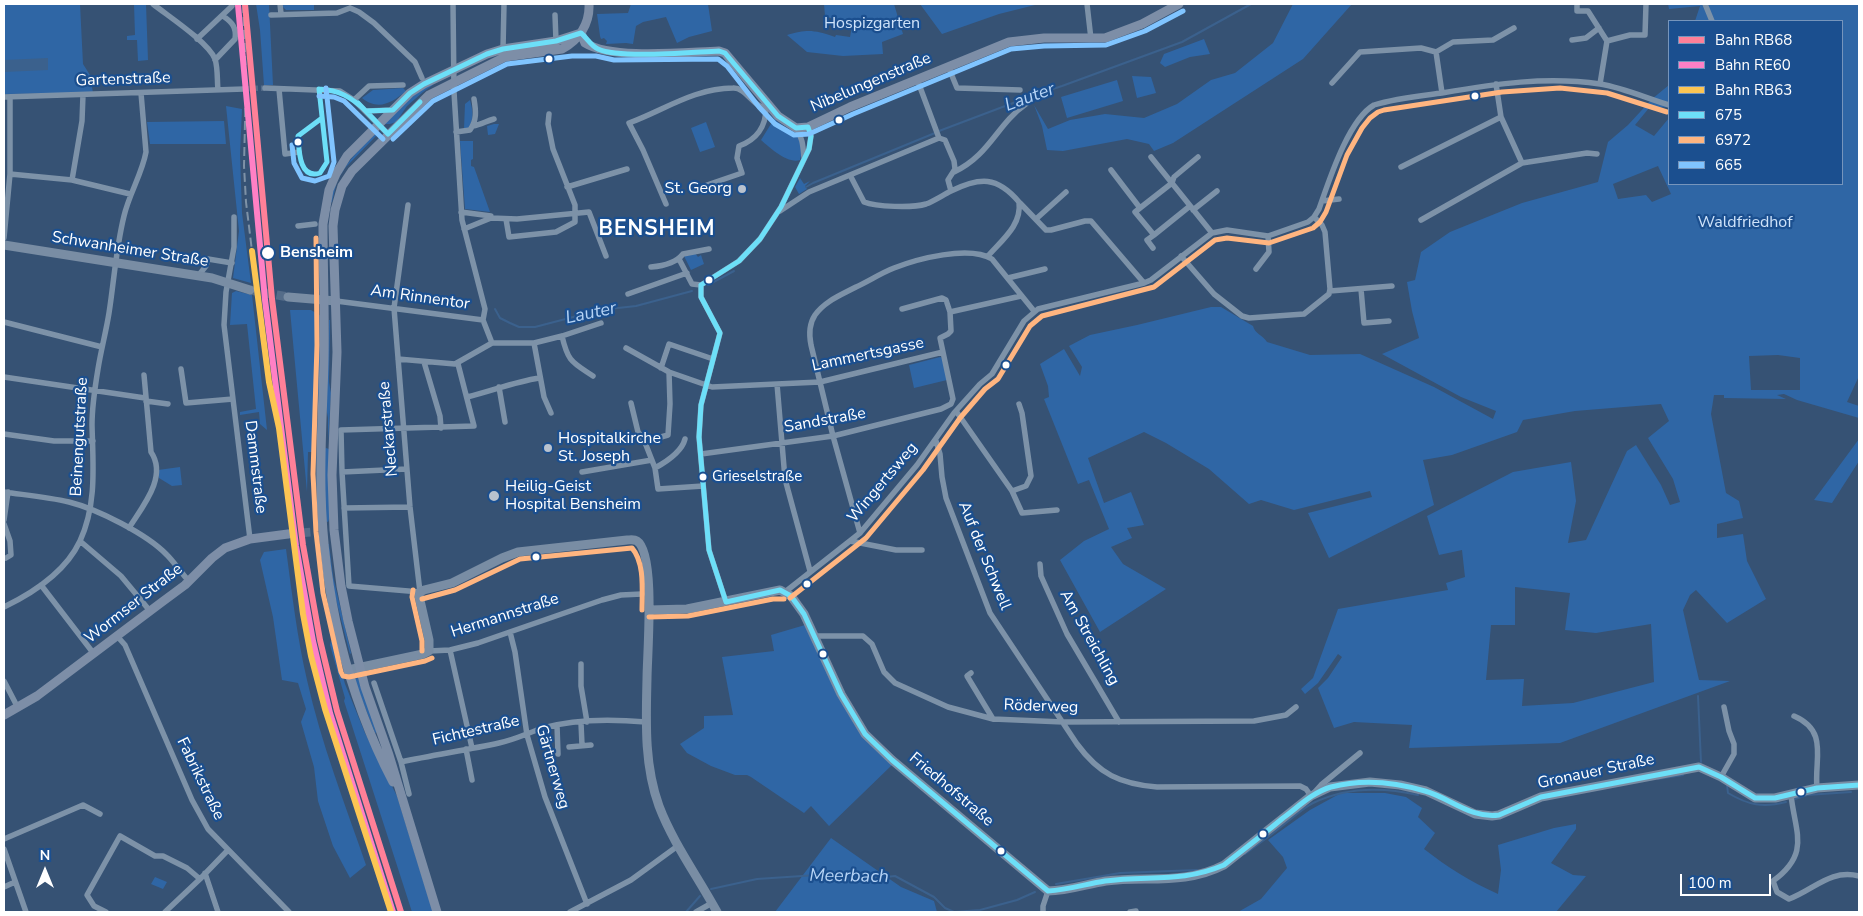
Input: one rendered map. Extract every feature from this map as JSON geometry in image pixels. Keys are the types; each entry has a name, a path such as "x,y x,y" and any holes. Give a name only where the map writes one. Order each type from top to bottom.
{"main road":[{"path":"437,912 404,803 359,667 341,586 334,530 332,444 337,352 333,226 335,207 342,186 352,170 429,95 505,57 576,40 588,18 589,4"},
{"name":"Nibelungenstraße","path":"559,45 597,49 614,53 719,51 725,53 735,63 767,107 796,128 808,127 998,46 1023,39 1105,38 1142,24 1179,4"},
{"path":"581,33 597,49"},
{"path":"404,803 383,762 348,670 332,598 323,531 321,443 325,208 336,174 347,156 410,94 424,84 487,54 503,49 559,45"},
{"path":"321,443 332,444"},
{"path":"312,532 334,530"},
{"name":"Wormser Straße","path":"4,716 94,654 189,581 218,553 232,545 250,539 288,534"}],"street":[{"path":"153,4 197,38 210,52 215,60 218,90"},
{"path":"197,38 223,16 232,4"},
{"path":"280,4 281,14"},
{"path":"454,4 456,132 464,229 486,309 483,320"},
{"path":"503,49 504,4"},
{"path":"1087,4 1091,39"},
{"path":"1577,4 1577,11 1588,12 1608,41 1600,84"},
{"path":"1608,41 1630,35 1645,34 1646,4"},
{"path":"1705,4 1712,20"},
{"path":"271,14 337,13 349,6 374,23 415,62 422,78"},
{"path":"554,15 559,45"},
{"path":"215,60 235,39 236,35 232,22 223,16"},
{"path":"1332,83 1360,52 1422,48 1436,52 1453,42 1493,40 1514,28"},
{"path":"1572,40 1586,38 1599,28"},
{"path":"1436,52 1442,93"},
{"path":"948,66 958,88 1020,90"},
{"path":"917,79 938,134 944,138 950,152 955,166 954,172"},
{"path":"860,533 832,436 811,345 810,328 814,316 828,302 899,266 952,253 988,256 995,262 1034,311 1144,283 1151,280 1212,232 1227,230 1268,236 1301,226 1314,217 1339,156 1364,111 1383,102 1496,84 1550,80 1600,84 1668,106"},
{"path":"1496,84 1501,117 1522,163"},
{"path":"354,100 369,86 403,85"},
{"path":"666,204 644,150 629,123 693,94 736,87 761,107 767,107 766,114 758,135 748,143 739,146 737,158 742,173 707,185"},
{"path":"265,88 336,90 345,93 388,134"},
{"name":"Gartenstraße","path":"7,97 244,89"},
{"path":"279,89 285,154 299,152"},
{"name":"Beinengutstraße","path":"4,607 41,585 65,563 80,541 90,510 94,478 92,415 94,390 122,224 130,194 146,152 141,93"},
{"path":"72,180 82,121 83,95"},
{"path":"4,238 10,174 7,97"},
{"path":"456,132 470,130 473,126 476,111 474,99"},
{"path":"953,190 948,180 954,172 974,160 987,148 1016,111 1026,104"},
{"path":"366,111 393,110"},
{"path":"506,218 509,237 556,232 575,222 575,205 553,149 548,124 549,114"},
{"path":"1401,167 1501,117"},
{"path":"473,126 482,125 494,119"},
{"path":"679,259 692,284 701,285 732,266 748,253 778,212 804,160 809,149 811,136 808,127"},
{"path":"796,128 801,135 804,160"},
{"path":"778,212 809,192 938,134"},
{"path":"1421,220 1522,163 1587,153 1597,154"},
{"path":"1151,157 1212,232"},
{"path":"1154,235 1136,212 1172,183 1174,177 1198,157"},
{"path":"567,188 627,169"},
{"path":"1111,170 1140,208"},
{"path":"10,174 72,180 130,194"},
{"path":"850,175 864,202 891,206 925,204 966,183 991,181 1000,184 1046,230 1085,220 1091,221 1144,283"},
{"path":"1153,248 1147,240 1217,191"},
{"path":"1036,219 1066,192"},
{"path":"1322,200 1339,199"},
{"path":"988,256 1015,226 1019,216 1019,202"},
{"name":"Neckarstraße","path":"408,205 394,308 419,596 430,640 429,651"},
{"path":"464,212 491,216 491,218"},
{"path":"464,229 491,218 517,219 589,212 606,256"},
{"name":"Dammstraße","path":"234,217 235,231 224,325 250,539"},
{"path":"1314,217 1322,225 1325,232 1330,291"},
{"path":"298,226 315,224"},
{"path":"1256,269 1269,252 1268,236"},
{"name":"Schwanheimer Straße","path":"4,245 198,276 250,290"},
{"path":"651,267 667,264 679,259 683,254 709,249"},
{"path":"1181,256 1214,294 1242,316 1249,318 1304,314 1330,291 1392,286"},
{"path":"198,276 206,266 208,259 232,263"},
{"path":"1008,278 1045,269"},
{"path":"628,294 687,273"},
{"path":"701,285 701,297 720,333 705,385 699,416 703,486 710,555 726,602"},
{"path":"1361,288 1364,323 1389,321"},
{"path":"950,312 1021,296"},
{"path":"288,297 336,301"},
{"path":"902,309 942,298 946,300 950,312 951,330 940,338 943,352"},
{"name":"Am Rinnentor","path":"336,301 483,320 492,343"},
{"name":"Wingertsweg","path":"785,592 860,533 918,465 956,411 1001,361 1024,321 1034,311"},
{"path":"4,322 102,347"},
{"path":"398,359 458,364 492,343 534,343 601,323"},
{"path":"562,336 570,360 592,376"},
{"path":"534,343 539,378 544,398 551,413"},
{"path":"661,368 669,344 713,359"},
{"name":"Lammertsgasse","path":"626,348 669,372 712,387 820,382 943,352"},
{"name":"Sandstraße","path":"701,454 832,436 941,409 951,404 953,399 943,352"},
{"path":"424,362 440,416 441,428"},
{"path":"458,364 474,426 342,430 342,472 349,586 420,592 452,583 518,552 626,540 638,542 646,558 649,610 646,738 654,789 665,820 717,912"},
{"name":"Dammstraße","path":"181,369 186,403 233,399"},
{"path":"644,440 647,441 668,435 670,404 669,372"},
{"path":"129,528 157,479 154,456 151,452 144,375"},
{"path":"4,377 94,390 168,404"},
{"path":"467,398 516,382 539,378"},
{"path":"778,384 785,479 810,571"},
{"path":"499,387 505,422"},
{"path":"631,403 638,432 644,440 655,468 658,489 703,486"},
{"path":"1012,491 1026,486 1031,476 1019,404"},
{"path":"956,411 1012,491 1022,514 1058,510"},
{"path":"4,434 54,441 93,441"},
{"path":"655,468 665,463 681,448 685,439"},
{"name":"Auf der Schwell","path":"936,441 940,454 946,498 990,612 1077,744 1092,762 1111,776 1128,783 1157,787 1300,786 1306,789 1311,796"},
{"path":"582,472 652,460"},
{"path":"342,472 407,469"},
{"path":"6,558 11,555 10,541 4,522 6,492 69,502 129,528 158,546 189,581"},
{"path":"344,508 410,506"},
{"path":"80,541 121,576 150,611"},
{"path":"850,541 896,550 922,550"},
{"name":"Am Streichling","path":"1040,564 1041,576 1067,634 1119,722"},
{"path":"41,585 94,654"},
{"path":"649,610 686,609 773,591 785,592"},
{"name":"Friedhofstraße","path":"785,592 796,600 841,694 865,734 892,760 1048,891"},
{"name":"Hermannstraße","path":"348,670 423,654 429,651 450,650 510,632 602,600 622,595 642,594"},
{"name":"Gärtnerweg","path":"510,632 515,652 526,735 545,797 587,904"},
{"name":"Fabrikstraße","path":"117,636 124,645 192,800 208,829 289,912"},
{"name":"Röderweg","path":"814,636 863,636 872,644 884,672 895,683 948,708 993,719 1063,722 1254,721 1286,715 1296,707"},
{"path":"450,650 469,748 472,780"},
{"path":"581,664 584,723 582,745"},
{"path":"971,673 966,676 993,719"},
{"path":"4,681 18,708"},
{"path":"374,683 401,762 409,794"},
{"path":"1721,777 1734,754 1734,744 1724,707"},
{"path":"1794,716 1805,721 1816,735 1818,746 1815,773 1817,788"},
{"name":"Fichtestraße","path":"401,762 500,743 557,725 618,720 646,722"},
{"path":"557,725 558,754"},
{"path":"569,747 591,745"},
{"path":"1043,912 1048,891 1141,878 1189,878 1224,865 1311,796 1360,753"},
{"name":"Gronauer Straße","path":"1311,796 1330,787 1370,782 1400,785 1426,791 1475,814 1492,816 1499,815 1541,797 1699,768 1721,777 1755,798 1775,798 1817,788 1859,785"},
{"path":"1791,795 1798,826 1798,848 1796,857 1790,866 1773,881 1777,892 1789,898 1804,893 1830,876 1846,873 1859,876"},
{"path":"4,839 83,805 100,814"},
{"path":"106,912 94,906 86,895 120,836 155,856 163,856 187,868 200,879"},
{"path":"570,912 631,880 679,845"},
{"path":"4,849 26,912"},
{"path":"165,912 228,850"},
{"path":"205,874 218,912"},
{"path":"4,887 15,882"},
{"path":"696,912 712,903"}],"green space":[{"path":"4,4 80,4 83,64 90,75 93,93 4,94"},
{"path":"134,4 146,4 148,60 138,61 137,40 127,40 127,36 135,35"},
{"path":"256,4 269,4 273,85 264,85"},
{"path":"283,4 314,4 314,10 286,10"},
{"path":"631,4 708,4 712,31 689,37 677,43 666,17 643,22 636,26 633,44 606,44 607,41 604,38 601,39 600,36 597,14 628,13"},
{"name":"Hospizgarten","path":"824,4 894,4 903,34 882,42 883,54 843,56 807,52 787,35 811,31 835,37 836,35 850,37 852,26 825,16"},
{"path":"920,4 1039,4 999,14 942,34"},
{"path":"1293,4 1352,4 1303,59 1173,143 1154,151 1149,144 1127,139 1063,151 1047,150 1042,126 1034,105 1048,129 1070,120 1105,114 1144,118 1177,104 1211,80 1235,73 1273,43"},
{"name":"Waldfriedhof","path":"1668,4 1859,4 1859,376 1847,402 1859,406 1859,418 1797,400 1784,394 1777,395 1786,399 1724,398 1724,395 1714,395 1711,414 1726,493 1739,501 1743,518 1717,524 1717,538 1743,534 1747,561 1766,599 1727,623 1696,590 1690,595 1683,610 1699,680 1730,681 1560,743 1409,748 1412,725 1354,722 1334,728 1318,688 1328,678 1342,657 1338,654 1318,683 1305,694 1301,689 1313,678 1338,609 1448,590 1446,583 1465,577 1462,550 1439,555 1427,516 1513,472 1571,462 1576,501 1568,543 1586,540 1627,451 1636,445 1661,485 1670,505 1680,502 1673,479 1648,438 1669,421 1661,404 1575,411 1523,420 1517,432 1452,455 1423,460 1434,505 1329,558 1308,513 1372,497 1370,491 1294,510 1261,500 1249,504 1209,469 1144,432 1088,458 1104,503 1131,492 1144,525 1127,528 1132,538 1111,547 1123,564 1166,589 1100,632 1060,560 1084,541 1109,529 1089,480 1078,484 1044,399 1049,397 1048,386 1040,364 1064,349 1080,376 1082,367 1069,346 1090,335 1211,307 1221,307 1253,326 1255,331 1267,342 1310,355 1360,354 1434,387 1493,419 1496,411 1461,397 1382,354 1419,338 1407,282 1415,280 1421,252 1450,232 1522,203 1598,182 1608,142 1668,86 1668,107 1649,108 1635,125 1654,136 1668,119 1668,185 1843,185 1843,20 1695,20 1700,6 1669,9","holes":["1658,166 1671,194 1652,202 1646,195 1618,199 1613,184","1778,355 1800,358 1800,390 1751,390 1749,356","1515,587 1570,593 1565,630 1596,633 1651,624 1654,682 1573,703 1522,706 1524,679 1486,680 1491,625 1515,625"]},
{"path":"1204,39 1210,54 1190,57 1165,67 1160,63 1164,54"},
{"path":"1132,76 1151,77 1156,93 1137,98"},
{"path":"1117,80 1123,101 1067,118 1061,97"},
{"path":"430,84 433,85 407,106 396,122 385,124 409,99"},
{"path":"403,88 406,91 385,104 374,104 362,98 373,90"},
{"path":"470,100 472,121 469,128 464,129 465,104"},
{"path":"226,106 242,109 240,154 242,213 251,283 233,278 239,231"},
{"path":"774,119 800,138 802,152 800,160 795,161 785,158 761,140"},
{"path":"224,121 226,144 150,144 147,122"},
{"path":"706,122 715,147 700,152 691,128"},
{"path":"499,124 495,134 488,135 487,126"},
{"path":"378,131 377,135 343,171 348,163 354,155"},
{"path":"460,141 473,141 471,166 474,167 490,212 465,209"},
{"path":"800,178 804,184 810,181 805,186 807,189 799,194 795,187"},
{"path":"337,183 332,202 329,203 333,191"},
{"path":"695,253 698,257 701,255 704,264 691,270 684,256"},
{"path":"236,291 252,295 267,430 260,424 259,412 240,415 240,412 256,409 247,324 230,325 232,293"},
{"path":"290,310 311,310 321,316 321,362 314,452 308,452 307,492"},
{"path":"329,320 329,382 331,393 328,442 326,407"},
{"path":"940,357 943,358 947,380 914,388 909,365"},
{"path":"1859,439 1859,461 1832,503 1814,500"},
{"path":"324,449 329,449 330,517 328,522 325,521"},
{"path":"180,467 182,485 172,486 159,478 158,470"},
{"path":"328,544 333,576 350,654 334,592"},
{"path":"286,549 300,648 313,704 334,773 366,865 350,878 333,846 318,801 314,767 301,722 306,709 298,683 282,680 273,617 260,560 264,552"},
{"path":"805,625 835,690 892,765 829,826 811,806 804,813 751,777 735,775 711,766 687,753 680,744 704,728 704,716 733,715 722,657 774,651 771,635"},
{"path":"331,641 333,641 345,684 365,733 397,796 433,912 412,912 344,701 345,698 330,645"},
{"path":"358,678 377,732 375,733 354,679"},
{"path":"1341,793 1385,793 1406,797 1422,808 1418,817 1435,833 1424,849 1460,874 1498,894 1501,870 1498,845 1554,828 1576,824 1576,829 1551,863 1573,875 1586,876 1556,912 1238,912 1261,899 1287,868 1283,857 1268,840 1310,810"},
{"path":"831,838 901,887 934,901 937,912 775,912"},
{"path":"155,877 167,882 163,889 151,884"}],"shaded area":[{"path":"48,58 48,70 4,72 4,60"}],"waterway":[{"name":"Lauter","path":"939,131 1182,42 1251,4"},
{"name":"Lauter","path":"806,187 935,133"},
{"name":"Lauter","path":"708,285 734,271"},
{"name":"Lauter","path":"495,309 500,318 510,323 519,327 535,327 600,310 636,306 692,291"},
{"path":"1698,696 1701,762"},
{"name":"Meerbach","path":"1658,779 1683,775"},
{"name":"Meerbach","path":"1727,785 1728,793 1749,803 1770,805 1786,802"},
{"name":"Meerbach","path":"1245,854 1304,808 1326,798 1351,791 1365,790 1405,792 1418,795 1418,793"},
{"name":"Meerbach","path":"1795,799 1807,795 1851,792"},
{"name":"Meerbach","path":"1056,884 1120,873 1197,870"},
{"name":"Meerbach","path":"711,889 757,879 817,875 868,879 895,876 934,897 945,908 954,912 980,910 1017,900 1035,892"},
{"name":"Meerbach","path":"686,912 700,896"}],"tunnel":[{"path":"244,89 265,88"},
{"path":"250,290 288,297"},
{"path":"288,534 312,532"}],"railway":[{"path":"243,4 246,77 244,166 252,251"}],"rail line":[{"name":"RB68","path":"245,4 272,299 303,545 320,640 337,711 401,912"},
{"name":"RE60","path":"238,5 265,300 296,546 313,641 330,713 393,912"},
{"name":"RB63","path":"252,251 269,382 279,428 303,614 311,656 325,709 391,912"}],"transit line":[{"name":"665","path":"393,139 433,101 507,64 572,56 596,56 614,60 718,59 727,66 775,124 794,135 809,134 1011,49 1044,46 1106,45 1145,31 1183,11"},
{"name":"675","path":"319,89 344,95 366,111 393,110 410,93 424,84 487,54 503,49 556,41 581,33 596,48 622,54 719,51 725,53 778,116 796,128 808,127 811,136 809,149 781,207 760,239 739,261 701,285"},
{"name":"665","path":"292,145 294,163 302,178 315,181 329,176 334,162 326,88"},
{"name":"6972","path":"790,598 866,538 923,470 960,418 985,389 998,379 1030,326 1042,316 1154,287 1215,240 1227,238 1269,243 1313,228 1320,222 1326,212 1347,155 1362,128 1378,112 1502,92 1560,88 1607,93 1667,112"},
{"name":"675","path":"319,89 327,162 320,173 313,174 304,168 298,136 322,118"},
{"name":"665","path":"319,96 334,97 344,101 383,139"},
{"name":"675","path":"358,103 388,134 420,102"},
{"name":"6972","path":"316,238 317,345 313,474 316,532 323,593 341,672 343,676 349,677 432,658"},
{"name":"675","path":"701,285 701,297 720,333 701,405 699,437 709,550 726,602"},
{"name":"6972","path":"422,599 455,590 520,559 632,548 641,569 642,610"},
{"name":"6972","path":"413,590 412,597 422,641 422,651"},
{"name":"675","path":"726,602 780,590 791,596 804,614 841,694 865,734 892,760 1048,891 1121,879 1165,878 1209,871 1224,865 1312,796 1324,789 1354,783 1366,782 1414,788 1434,794 1470,811 1489,815 1499,815 1541,797 1699,767 1721,777 1755,798 1775,798 1817,788 1859,785"},
{"name":"6972","path":"649,617 688,616 773,599 784,599"}],"place":[{"name":"St. Georg","path":"742,189"},
{"name":"Bensheim","path":"268,253"},
{"name":"Hospitalkirche St. Joseph","path":"548,448"},
{"name":"Grieselstraße","path":"703,477"},
{"name":"Heilig-Geist Hospital Bensheim","path":"494,496"}],"district":[{"name":"BENSHEIM","path":"657,230"}]}
